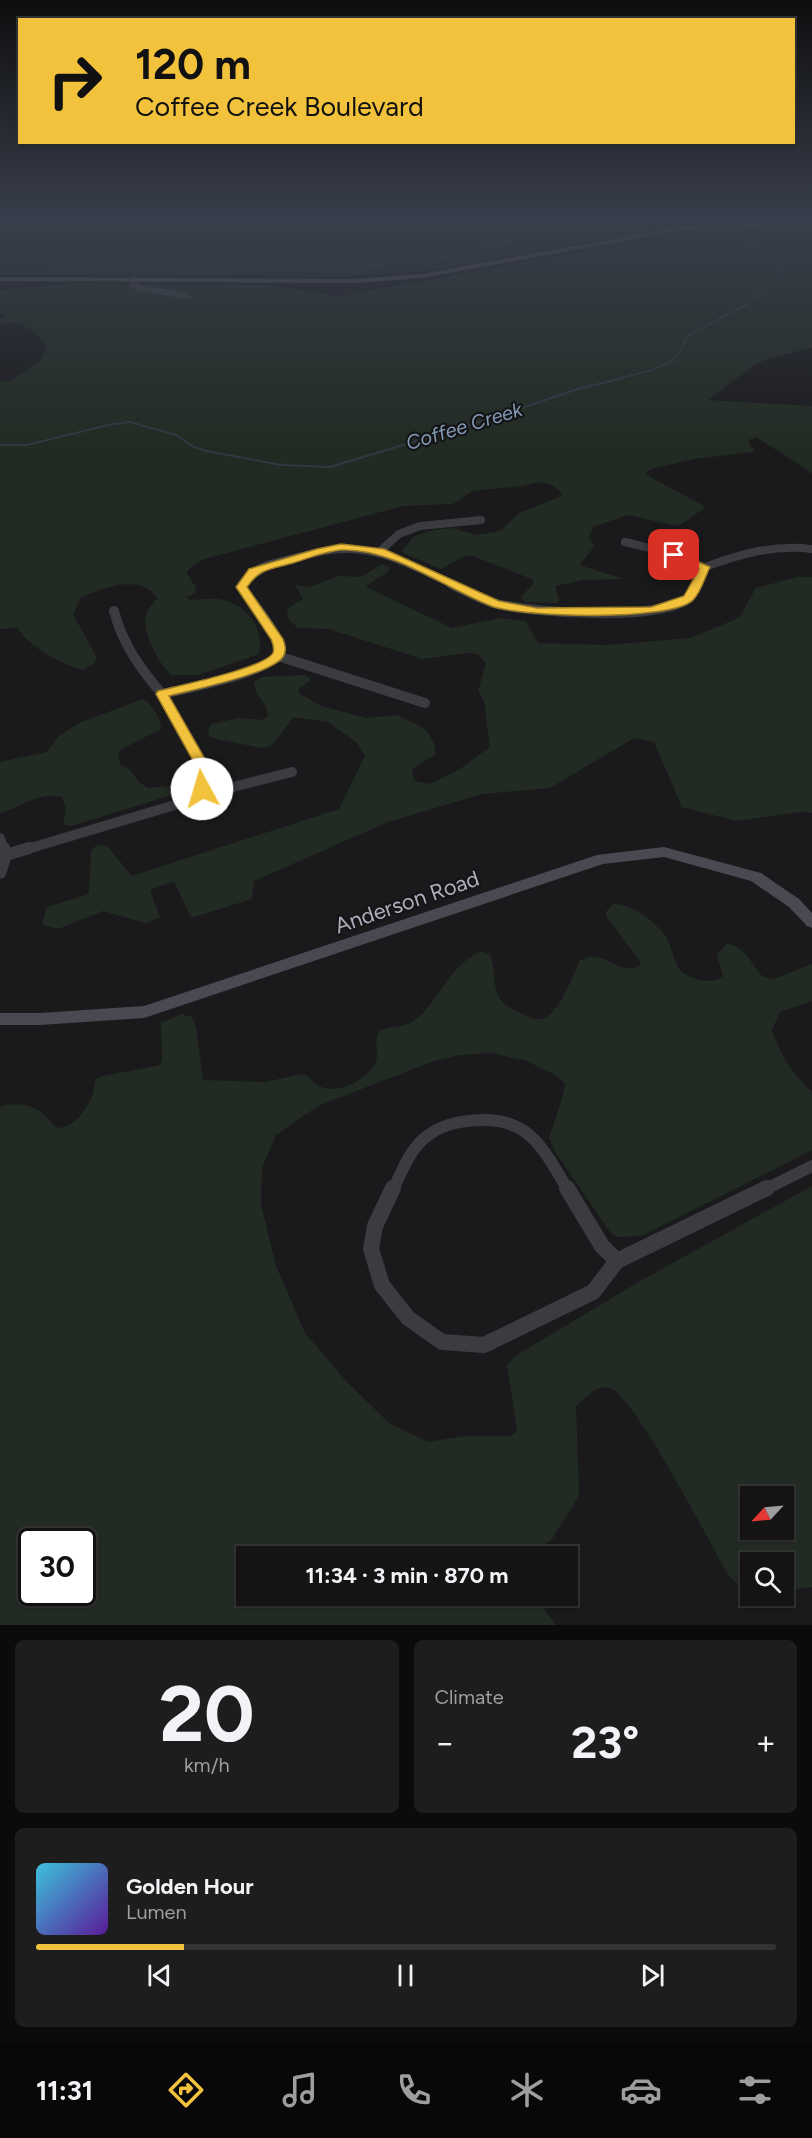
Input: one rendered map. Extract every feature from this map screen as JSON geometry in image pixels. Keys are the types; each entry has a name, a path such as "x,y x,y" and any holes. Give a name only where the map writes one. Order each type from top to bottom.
{"main road":[{"name":"Anderson Road","path":"0,1018 40,1019 144,1012 602,859 664,852 756,877 794,903 812,922"}],"street":[{"path":"175,294 188,296"},
{"path":"380,552 399,534 420,526 481,520"},
{"path":"625,542 658,550 705,567 723,560 763,551 801,547 812,549"},
{"path":"162,694 246,672 268,664 278,656 280,648 277,639 241,587 253,571 300,556 341,547 380,552 496,604 537,611 651,611 689,598 705,567"},
{"path":"114,611 119,635 131,658 162,694 202,766 205,779 202,789"},
{"path":"278,656 425,703"},
{"path":"6,855 168,807 188,799 202,789 229,788 292,772"},
{"path":"0,838 6,855 0,873"},
{"path":"617,1261 602,1246 543,1149 523,1130 497,1120 466,1120 428,1135 408,1156 375,1226 371,1249 382,1285 408,1318 442,1342 484,1345 593,1292 617,1261 812,1166"}],"shaded area":[{"path":"0,294 812,294 812,348 769,358 754,365 708,400 812,406 812,473 756,437 749,440 750,446 755,450 753,452 694,459 651,469 646,473 650,477 704,506 705,509 676,526 628,515 593,527 589,537 594,547 579,565 624,579 583,580 555,586 559,600 557,603 526,602 520,598 533,584 533,580 473,556 465,556 441,569 403,553 413,537 432,530 452,528 477,535 500,531 519,513 562,496 560,491 552,485 538,482 523,486 472,491 453,504 403,506 204,559 190,568 187,573 196,588 195,593 187,597 189,600 217,599 235,604 250,617 259,633 260,643 259,653 254,656 198,675 172,675 162,664 152,647 145,621 147,612 157,598 150,590 141,586 131,584 110,587 81,598 73,614 97,658 92,665 83,670 47,654 31,643 17,628 0,629 0,380 8,382 40,361 47,348 39,336 27,328 14,323 0,324 0,319 5,317 0,312"},
{"path":"382,564 390,568 389,571 366,586 370,589 452,628 501,618 526,621 538,643 607,645 690,638 739,618 756,588 797,577 812,577 812,813 800,812 736,821 682,807 654,742 634,738 550,788 482,794 388,822 254,881 252,899 191,918 174,881 150,890 160,917 146,923 103,911 58,929 42,924 47,907 89,894 91,850 97,845 107,846 132,876 339,809 365,756 357,743 328,722 294,717 272,745 262,748 209,736 208,730 212,724 238,718 261,720 268,716 254,682 262,677 305,675 310,678 310,681 299,688 299,693 321,706 367,718 397,715 420,726 428,733 436,754 412,769 414,781 430,784 460,769 490,747 484,701 478,691 486,664 478,654 466,653 422,659 329,629 298,628 289,620 287,609 303,599 295,585 309,587 339,576 361,577"},
{"path":"145,700 153,709 160,721 161,729 122,749 118,754 120,764 129,769 140,783 148,788 179,785 180,790 175,794 71,826 63,825 65,809 62,797 38,798 0,814 0,762 47,752 58,737 79,723"},
{"path":"613,904 628,907 644,915 667,939 680,970 695,979 708,981 723,976 717,955 726,944 743,952 763,977 774,979 812,964 812,1001 780,1012 772,1030 788,1064 812,1092 812,1150 641,1236 617,1237 610,1232 556,1153 549,1138 565,1084 556,1075 524,1060 490,1053 460,1055 431,1062 318,1106 276,1135 262,1168 261,1204 276,1266 305,1333 346,1381 389,1423 428,1442 465,1436 510,1436 515,1434 517,1429 507,1366 515,1356 642,1280 812,1186 812,1587 794,1589 794,1552 740,1552 740,1586 728,1575 672,1473 637,1416 622,1397 605,1387 592,1392 576,1406 579,1496 552,1539 542,1546 236,1546 236,1606 542,1606 556,1625 0,1625 0,1107 27,1106 37,1109 58,1128 67,1126 75,1121 86,1108 98,1077 160,1065 162,1060 161,1023 181,1014 192,1017 196,1027 203,1080 265,1082 302,1074 325,1088 342,1088 359,1080 372,1068 377,1057 377,1039 380,1030 405,1025 417,1018 426,1010 459,967 482,951 490,955 492,960 496,990 501,1001 512,1009 537,1019 547,1017 559,1004 580,960 589,957 600,958 629,969 641,964 606,916 606,912"}],"waterway":[{"name":"Coffee Creek","path":"617,379 653,370 672,361 679,354 687,336 751,302 759,294"},
{"name":"Coffee Creek","path":"0,445 27,445 108,425 130,422 176,435 194,447 206,451 281,465 330,467 483,421 578,389 623,378"}],"route":[{"path":"202,789 205,779 202,766 162,694 246,672 268,664 278,656 280,648 277,639 241,587 253,571 320,551 341,547 361,548 401,560 496,604 537,611 651,611 689,598 705,567 674,555"}]}
